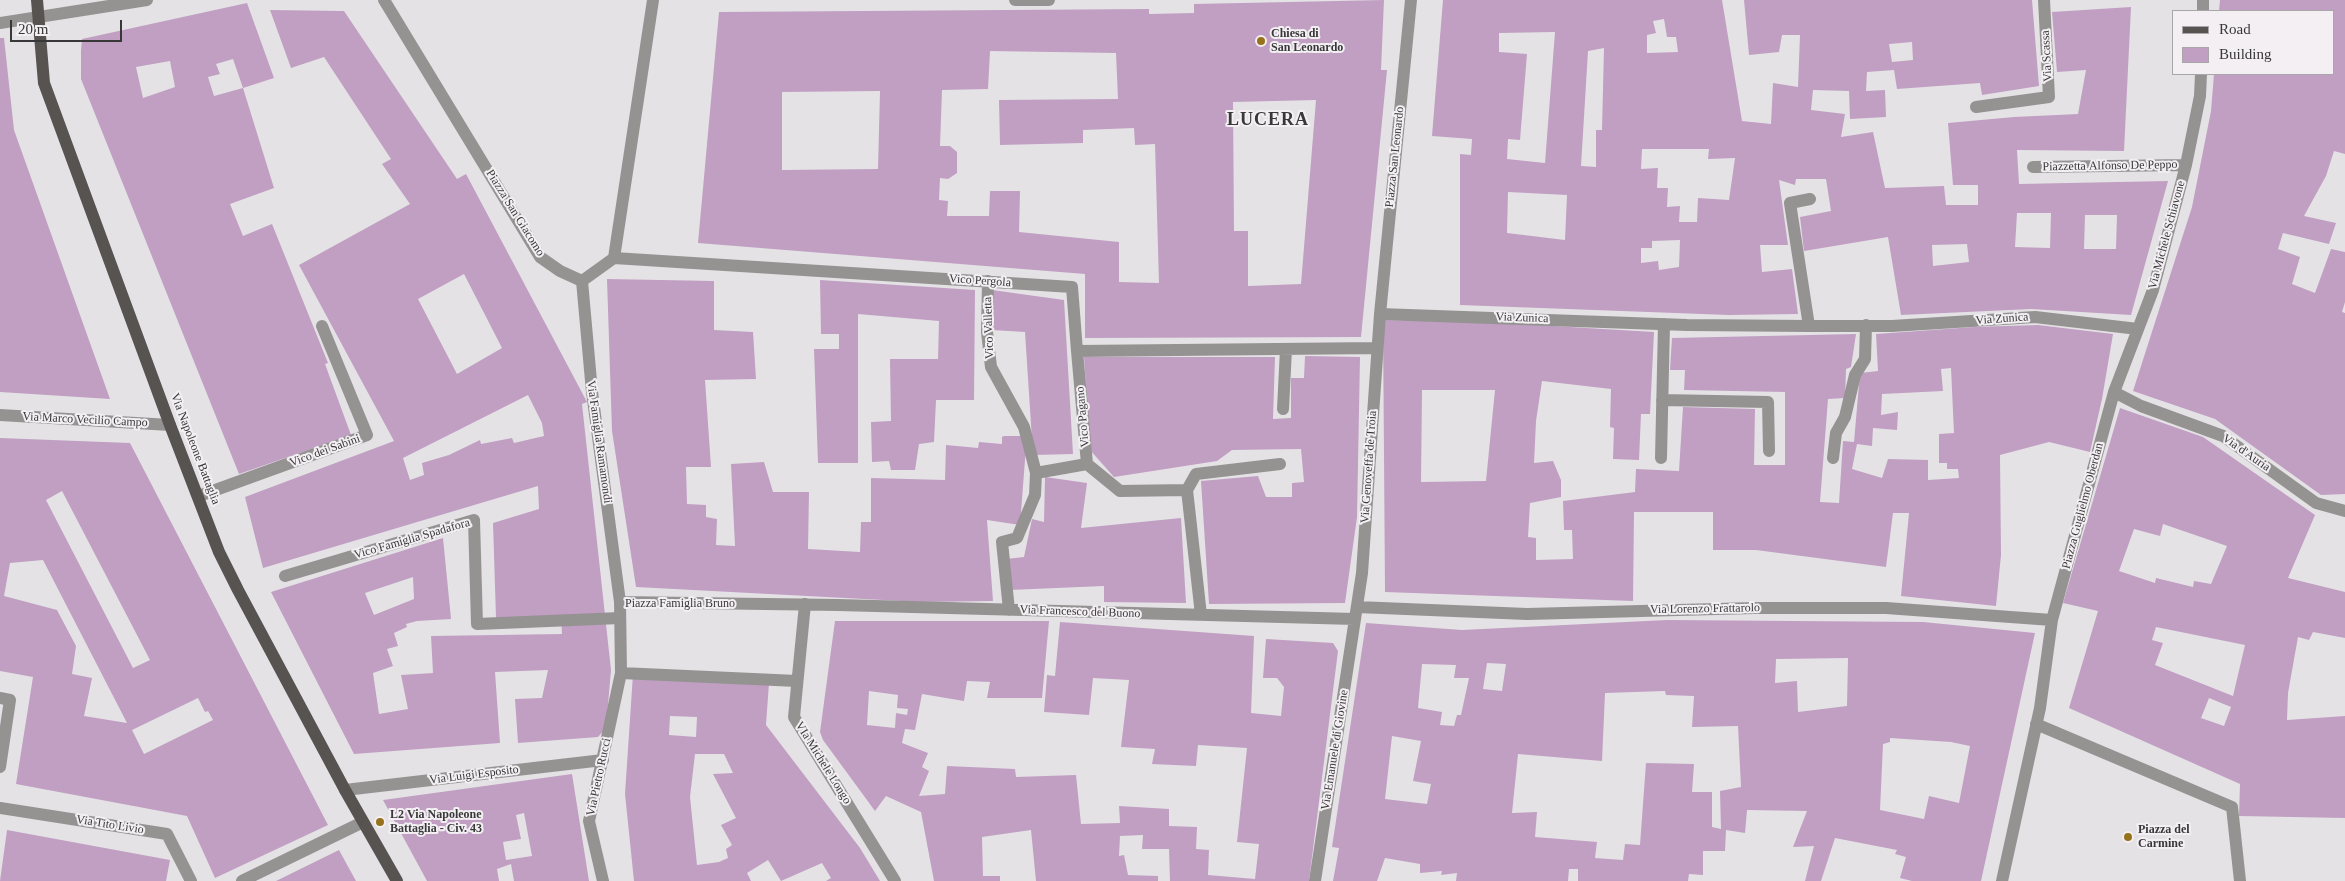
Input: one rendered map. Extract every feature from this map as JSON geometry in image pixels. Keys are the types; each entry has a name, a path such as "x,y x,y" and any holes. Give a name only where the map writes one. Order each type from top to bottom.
{"main road":[{"name":"Via Napoleone Battaglia","path":"37,0 44,83 170,425 219,552 345,790 397,881"}],"street":[{"path":"0,23 147,0"},
{"name":"Piazza San Giacomo","path":"384,0 540,257 560,271 582,281"},
{"path":"582,281 614,258 654,0"},
{"path":"1015,0 1049,0"},
{"name":"Piazza San Leonardo","path":"1380,314 1411,0"},
{"name":"Via Scassa","path":"1976,107 2049,97 2044,0"},
{"name":"Via Michele Schiavone","path":"2114,392 2153,290 2186,164 2200,96 2200,75"},
{"name":"Piazzetta Alfonso De Peppo","path":"2034,167 2186,164"},
{"path":"1810,199 1790,203 1810,326"},
{"name":"Vico Pergola","path":"614,258 1072,287 1077,351"},
{"name":"Via Famiglia Ramamondi","path":"582,281 592,392 620,602"},
{"name":"Vico Valletta","path":"988,281 986,332 991,367 1024,427 1036,473"},
{"name":"Via Zunica","path":"1380,314 1664,324 1810,326 1892,326 2035,317 2138,329"},
{"name":"Via Genoveffa de Troia","path":"1356,613 1362,573 1380,314"},
{"path":"1661,458 1664,324"},
{"name":"Vico dei Sabini","path":"198,496 368,435 322,326"},
{"path":"1833,458 1836,433 1845,417 1855,375 1865,359 1866,326"},
{"path":"1283,409 1286,348"},
{"path":"1077,351 1377,348"},
{"name":"Vico Pagano","path":"1077,351 1087,464 1120,491 1187,490"},
{"name":"Via d'Auria","path":"2114,392 2141,406 2223,436 2316,503 2345,511"},
{"name":"Piazza Guglielmo Oberdan","path":"2052,620 2114,392"},
{"path":"1662,400 1768,402 1769,451"},
{"name":"Via Marco Vecilio Campo","path":"0,415 170,425"},
{"path":"1009,610 1002,542 1017,538 1035,495 1036,473 1087,464"},
{"path":"1201,615 1187,490 1196,474 1280,464"},
{"name":"Vico Famiglia Spadafora","path":"285,576 474,520 477,624 620,618"},
{"name":"Piazza Famiglia Bruno","path":"621,673 620,602 805,604"},
{"name":"Via Francesco del Buono","path":"805,604 1201,615 1356,613"},
{"name":"VIa Michele Longo","path":"805,604 794,717 895,881"},
{"name":"Via Lorenzo Frattarolo","path":"1356,613 1527,614 1754,608 1886,608 2052,620"},
{"name":"Via Emanuele di Giovine","path":"1315,881 1356,613"},
{"path":"2002,881 2036,724 2052,620"},
{"path":"621,673 797,681"},
{"name":"Via Pietro Rucci","path":"603,881 589,821 621,673"},
{"path":"0,767 5,699"},
{"path":"2036,724 2232,807 2240,881"},
{"name":"Via Luigi Esposito","path":"345,790 602,760"},
{"name":"Via Tito Livio","path":"0,808 167,834 191,881"},
{"path":"242,881 363,822"}],"building":[{"path":"1384,0 1381,70 1387,70 1361,337 1085,338 1085,274 698,243 719,12 1149,9 1149,14 1194,13 1194,4","holes":["990,51 1116,53 1118,99 999,100 1000,145 1083,143 1083,130 1134,128 1135,145 1155,144 1159,283 1119,282 1119,242 1019,232 1020,191 990,191 989,216 947,216 948,201 939,200 940,178 948,179 957,173 957,152 950,146 940,146 942,90 988,89","880,91 878,169 782,170 782,92","1316,100 1301,284 1248,286 1248,231 1234,231 1233,102"]},
{"path":"1443,0 1722,0 1742,121 1771,124 1773,83 1798,87 1800,35 1782,35 1779,52 1749,55 1744,0 2032,0 2039,86 1982,95 1980,83 1897,89 1894,70 1867,72 1866,91 1885,90 1886,117 1850,119 1849,91 1813,90 1811,110 1845,114 1841,137 1873,132 1885,188 1944,186 1946,205 1978,205 1978,185 1953,185 1948,123 2078,114 2086,70 2057,72 2052,12 2131,7 2124,151 2017,150 2019,184 2168,181 2131,315 2031,309 1901,315 1888,237 1804,251 1800,217 1831,211 1826,179 1796,179 1795,185 1779,180 1788,245 1760,245 1762,272 1792,269 1798,314 1729,315 1460,305 1460,154 1471,155 1472,139 1432,136","holes":["1664,19 1667,37 1676,37 1678,52 1647,53 1647,35 1656,33 1653,21","1555,32 1545,163 1507,159 1508,139 1520,140 1527,54 1499,52 1499,33","1912,42 1913,60 1892,62 1889,44","1604,48 1602,130 1596,130 1596,167 1581,166 1588,51","1642,149 1709,149 1708,159 1735,158 1729,200 1698,198 1697,222 1679,222 1680,206 1667,207 1668,188 1657,188 1658,168 1641,169","1508,192 1567,195 1565,240 1507,233","2017,213 2051,213 2050,248 2015,247","2085,215 2117,215 2116,249 2084,249","1680,240 1679,267 1659,270 1658,261 1641,263 1641,248 1652,248 1652,241","1967,244 1969,262 1933,266 1932,245"]},
{"path":"2220,0 2345,0 2345,154 2334,151 2326,176 2304,216 2336,223 2329,244 2283,233 2278,249 2300,257 2292,284 2315,293 2331,249 2345,252 2345,302 2342,312 2345,313 2345,494 2321,495 2215,419 2133,391 2192,207 2211,111 2214,75 2335,75 2335,10 2219,10"},
{"path":"247,3 274,78 243,88 274,188 230,204 243,236 272,224 328,363 325,364 351,435 239,474 81,79 82,39","holes":["233,59 243,88 214,96 208,77 220,74 216,64","170,61 175,87 143,98 136,67"]},
{"path":"270,10 344,11 457,179 466,174 587,402 582,404 611,670 606,728 598,737 518,743 515,699 542,698 548,670 495,672 500,743 354,754 271,592 443,538 451,619 417,621 406,624 407,627 394,633 398,646 387,649 393,666 373,673 379,714 408,709 401,675 433,673 431,636 562,634 561,616 496,618 493,523 539,509 538,486 263,568 245,497 394,441 299,265 410,204 382,164 391,159 324,57 291,68","holes":["464,274 502,348 457,374 418,299","528,395 542,423 544,436 514,443 512,438 481,444 480,440 449,455 422,463 424,475 410,480 403,458","413,577 414,599 374,615 365,593"]},
{"path":"0,38 4,38 14,130 110,399 0,392"},
{"path":"607,279 714,281 714,330 753,332 756,379 705,380 711,467 686,467 687,504 706,505 706,517 717,519 716,545 735,546 731,464 764,462 773,492 809,492 808,549 860,552 861,522 871,522 871,478 945,480 946,445 978,448 979,442 1002,444 1002,437 1004,436 1025,436 1026,447 1020,525 987,520 993,601 921,602 636,587 612,431"},
{"path":"820,280 975,290 974,400 936,400 934,442 919,444 915,470 891,470 889,461 872,462 871,422 891,421 890,359 938,359 939,321 858,314 858,463 818,463 814,349 839,349 839,334 821,334"},
{"path":"992,290 1064,300 1073,454 1033,455 1025,332 992,330"},
{"path":"1383,320 1503,323 1654,332 1650,414 1641,414 1639,460 1613,459 1614,428 1610,427 1611,389 1542,381 1536,421 1534,463 1553,461 1561,480 1561,497 1530,503 1528,537 1536,538 1536,560 1573,559 1572,530 1564,530 1563,501 1635,492 1636,469 1679,471 1683,407 1755,409 1754,465 1785,465 1785,392 1684,390 1685,370 1670,370 1672,338 1856,334 1851,367 1846,369 1845,398 1828,399 1820,502 1839,503 1843,441 1854,442 1860,373 1878,371 1876,334 1974,327 2038,325 2113,334 2102,399 2090,452 2049,442 2000,455 2001,555 1996,606 1901,596 1909,513 1893,513 1886,567 1756,550 1713,550 1713,512 1634,512 1633,601 1385,592","holes":["1951,368 1954,433 1939,434 1939,463 1947,463 1947,469 1958,469 1959,478 1928,480 1928,460 1888,459 1882,478 1852,469 1857,444 1872,446 1873,428 1897,430 1898,412 1881,415 1882,394 1943,391 1941,369","1422,390 1495,390 1486,481 1421,482"]},
{"path":"1305,356 1360,357 1357,517 1345,603 1209,604 1201,481 1258,476 1266,497 1292,497 1292,483 1304,482 1301,449 1232,450 1217,461 1114,477 1090,450 1084,357 1275,357 1273,419 1291,418 1291,378 1304,378"},
{"path":"2120,408 2203,437 2315,515 2288,578 2345,592 2345,638 2313,632 2309,640 2298,637 2288,693 2287,720 2345,716 2345,818 2239,816 2240,784 2069,708 2098,611 2063,603","holes":["2163,524 2227,546 2211,584 2194,581 2193,587 2156,578 2155,583 2119,571 2134,529 2160,536","2156,627 2245,645 2233,696 2155,665 2163,643 2152,640","2209,698 2231,707 2224,726 2201,718"]},
{"path":"0,438 130,443 328,825 215,878 187,816 16,784 33,677 0,671","holes":["62,491 150,660 133,668 46,500","43,560 127,723 84,716 92,678 72,674 76,646 57,610 4,596 10,563","198,698 205,712 208,711 213,720 144,754 132,730"]},
{"path":"1045,477 1087,483 1081,528 1181,518 1186,603 1104,602 1104,586 1009,590 1006,559 1024,557 1032,519 1044,522"},
{"path":"1667,620 1923,622 2035,633 1981,881 1912,881 1900,878 1906,857 1895,854 1897,850 1835,838 1821,881 1805,881 1814,846 1793,847 1807,811 1747,810 1745,833 1726,830 1725,851 1703,851 1703,875 1689,874 1688,881 1578,881 1578,869 1569,869 1568,881 1456,881 1457,873 1441,875 1442,871 1420,873 1420,864 1385,858 1377,881 1333,881 1339,848 1332,847 1366,623 1462,630","holes":["1848,658 1847,706 1798,712 1797,681 1775,683 1776,659","1487,663 1506,664 1502,691 1483,689","1422,664 1456,665 1454,678 1469,678 1461,715 1457,715 1454,726 1440,725 1442,712 1418,708","1665,691 1666,695 1694,696 1692,727 1738,726 1741,787 1720,791 1721,829 1712,827 1712,792 1692,792 1694,764 1646,763 1640,845 1625,844 1623,860 1595,858 1597,842 1535,837 1537,812 1512,813 1518,754 1602,761 1605,693","1392,736 1421,741 1413,781 1431,784 1427,804 1385,799","1890,738 1951,742 1970,746 1959,803 1929,796 1924,819 1880,810 1883,744 1890,742"]},
{"path":"835,621 1049,621 1042,698 987,698 990,682 967,681 964,701 922,694 915,730 905,729 902,743 928,753 922,767 929,771 919,796 945,794 947,766 1015,769 1016,777 1076,775 1081,824 1120,823 1119,806 1169,809 1169,826 1197,827 1196,849 1209,850 1208,875 1255,879 1259,844 1237,842 1247,748 1198,745 1196,766 1152,764 1155,749 1121,747 1129,680 1093,678 1089,715 1044,712 1047,675 1055,676 1060,622 1254,636 1251,713 1281,716 1284,687 1277,678 1263,678 1266,639 1333,643 1338,651 1309,881 1170,881 1169,849 1142,849 1143,835 1120,836 1119,856 1124,855 1128,875 1158,876 1158,881 1036,881 1031,830 982,837 983,876 1000,876 1000,881 934,881 921,812 886,796 875,811 823,740 820,732","holes":["869,691 898,695 897,708 908,709 907,715 896,713 895,728 867,725"]},
{"path":"633,674 769,683 766,725 860,848 880,881 826,881 831,878 822,863 781,881 768,860 747,873 751,881 634,881 625,794","holes":["670,716 697,717 696,737 669,735","695,754 724,754 733,773 713,774 736,818 721,825 732,845 726,849 728,858 719,862 697,865 690,797"]},
{"path":"572,774 589,881 514,881 511,864 497,869 499,881 427,881 383,800","holes":["524,813 532,856 506,860 503,842 521,839 516,815"]},
{"path":"7,830 170,860 166,881 0,881"},
{"path":"339,850 356,881 276,881"}],"place":[{"name":"Chiesa di San Leonardo","path":"1261,41"},
{"name":"L2 Via Napoleone Battaglia - Civ. 43","path":"380,822"},
{"name":"Piazza del Carmine","path":"2128,837"}],"district":[{"name":"LUCERA","path":"1268,120"}]}
